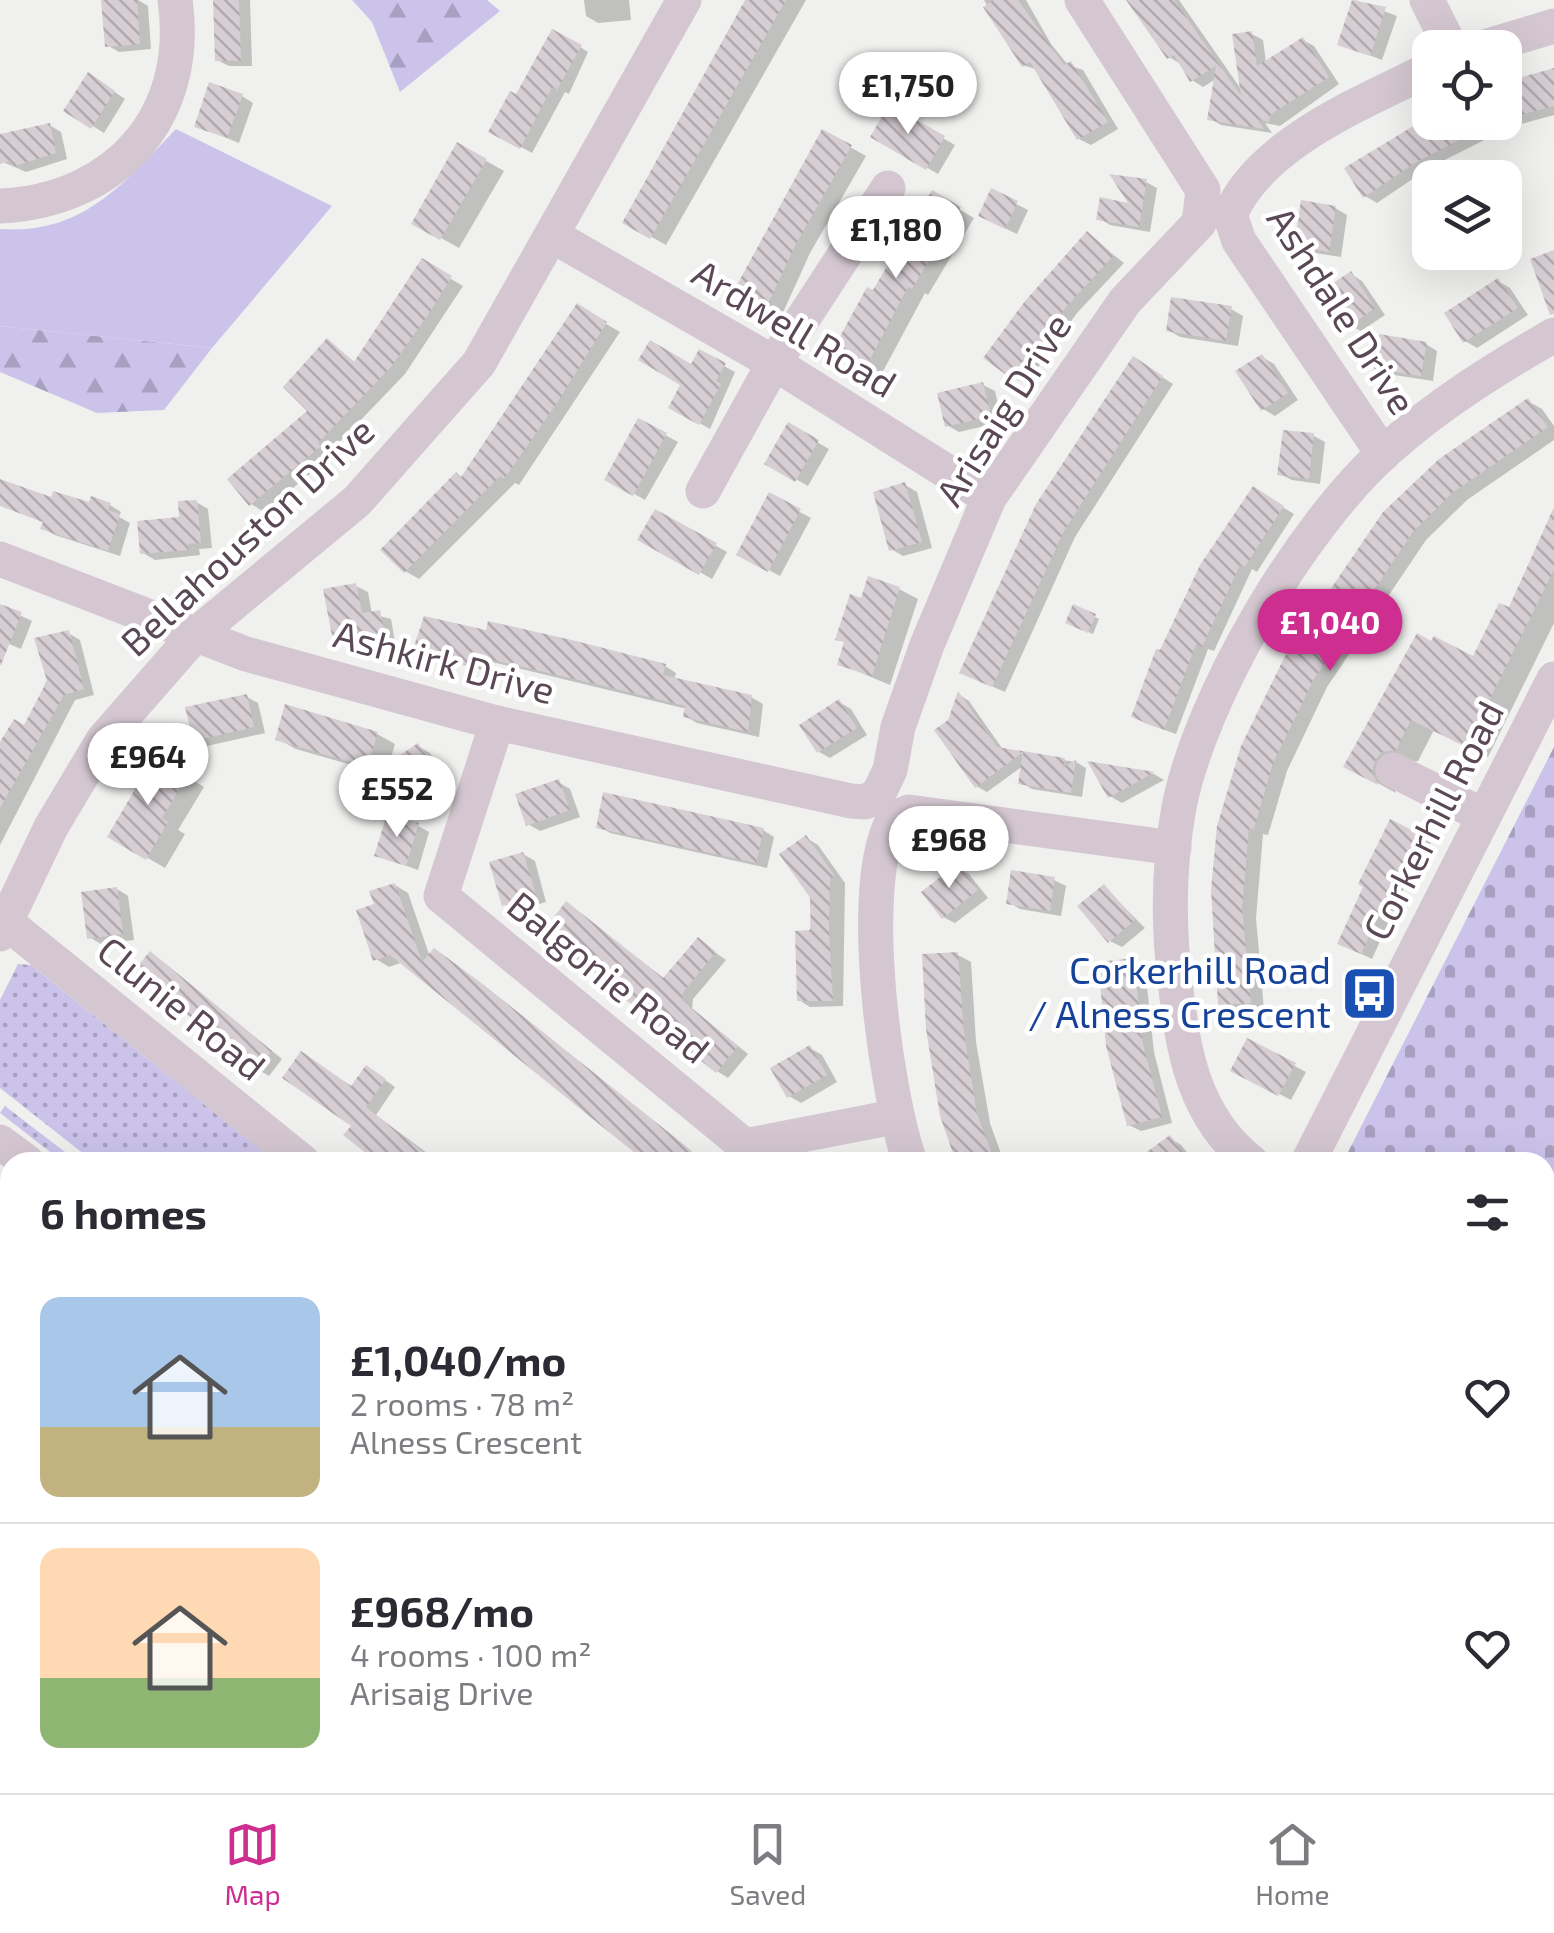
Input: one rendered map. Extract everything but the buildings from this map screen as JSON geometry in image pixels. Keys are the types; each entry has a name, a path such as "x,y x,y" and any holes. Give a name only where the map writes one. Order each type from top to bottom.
{"street":[{"path":"0,206 29,204 78,191 135,148 156,117 172,78 178,52 175,0"},
{"name":"Bellahouston Drive","path":"3,928 51,827 103,740 194,636 370,486 479,363 684,0"},
{"name":"Ashdale Drive","path":"1082,0 1203,190 1383,454"},
{"path":"1427,0 1442,30"},
{"path":"1522,36 1554,26"},
{"name":"Arisaig Drive","path":"906,1152 894,1117 879,981 878,862 898,727 927,645 989,498 1125,301 1190,235 1250,178 1327,121 1412,78"},
{"path":"704,491 774,363 888,188"},
{"name":"Ardwell Road","path":"553,236 774,363 989,498"},
{"path":"1239,1152 1206,1112 1182,1050 1170,944 1174,848 1180,805 1195,754 1252,624 1305,543 1383,454 1437,409 1554,335"},
{"name":"Ashkirk Drive","path":"0,559 194,636 498,723 851,802 1174,848"},
{"name":"Corkerhill Road","path":"1316,1152 1554,679"},
{"name":"Balgonie Road","path":"498,723 441,896 745,1146 894,1117"},
{"path":"1392,770 1484,816"},
{"name":"Clunie Road","path":"3,928 291,1152"}],"green space":[{"path":"352,0 487,0 500,11 400,92 372,22"},
{"path":"176,129 332,206 212,348 0,326 0,229 55,224 100,202"},
{"path":"0,326 212,348 164,410 97,413 0,372"},
{"path":"1554,747 1554,1152 1348,1152"},
{"path":"18,964 31,965 264,1152 81,1152 0,1088 0,1000"},
{"path":"5,1106 65,1152 50,1152 0,1113"}],"place":[{"name":"Corkerhill Road / Alness Crescent","path":"1370,993"}]}
